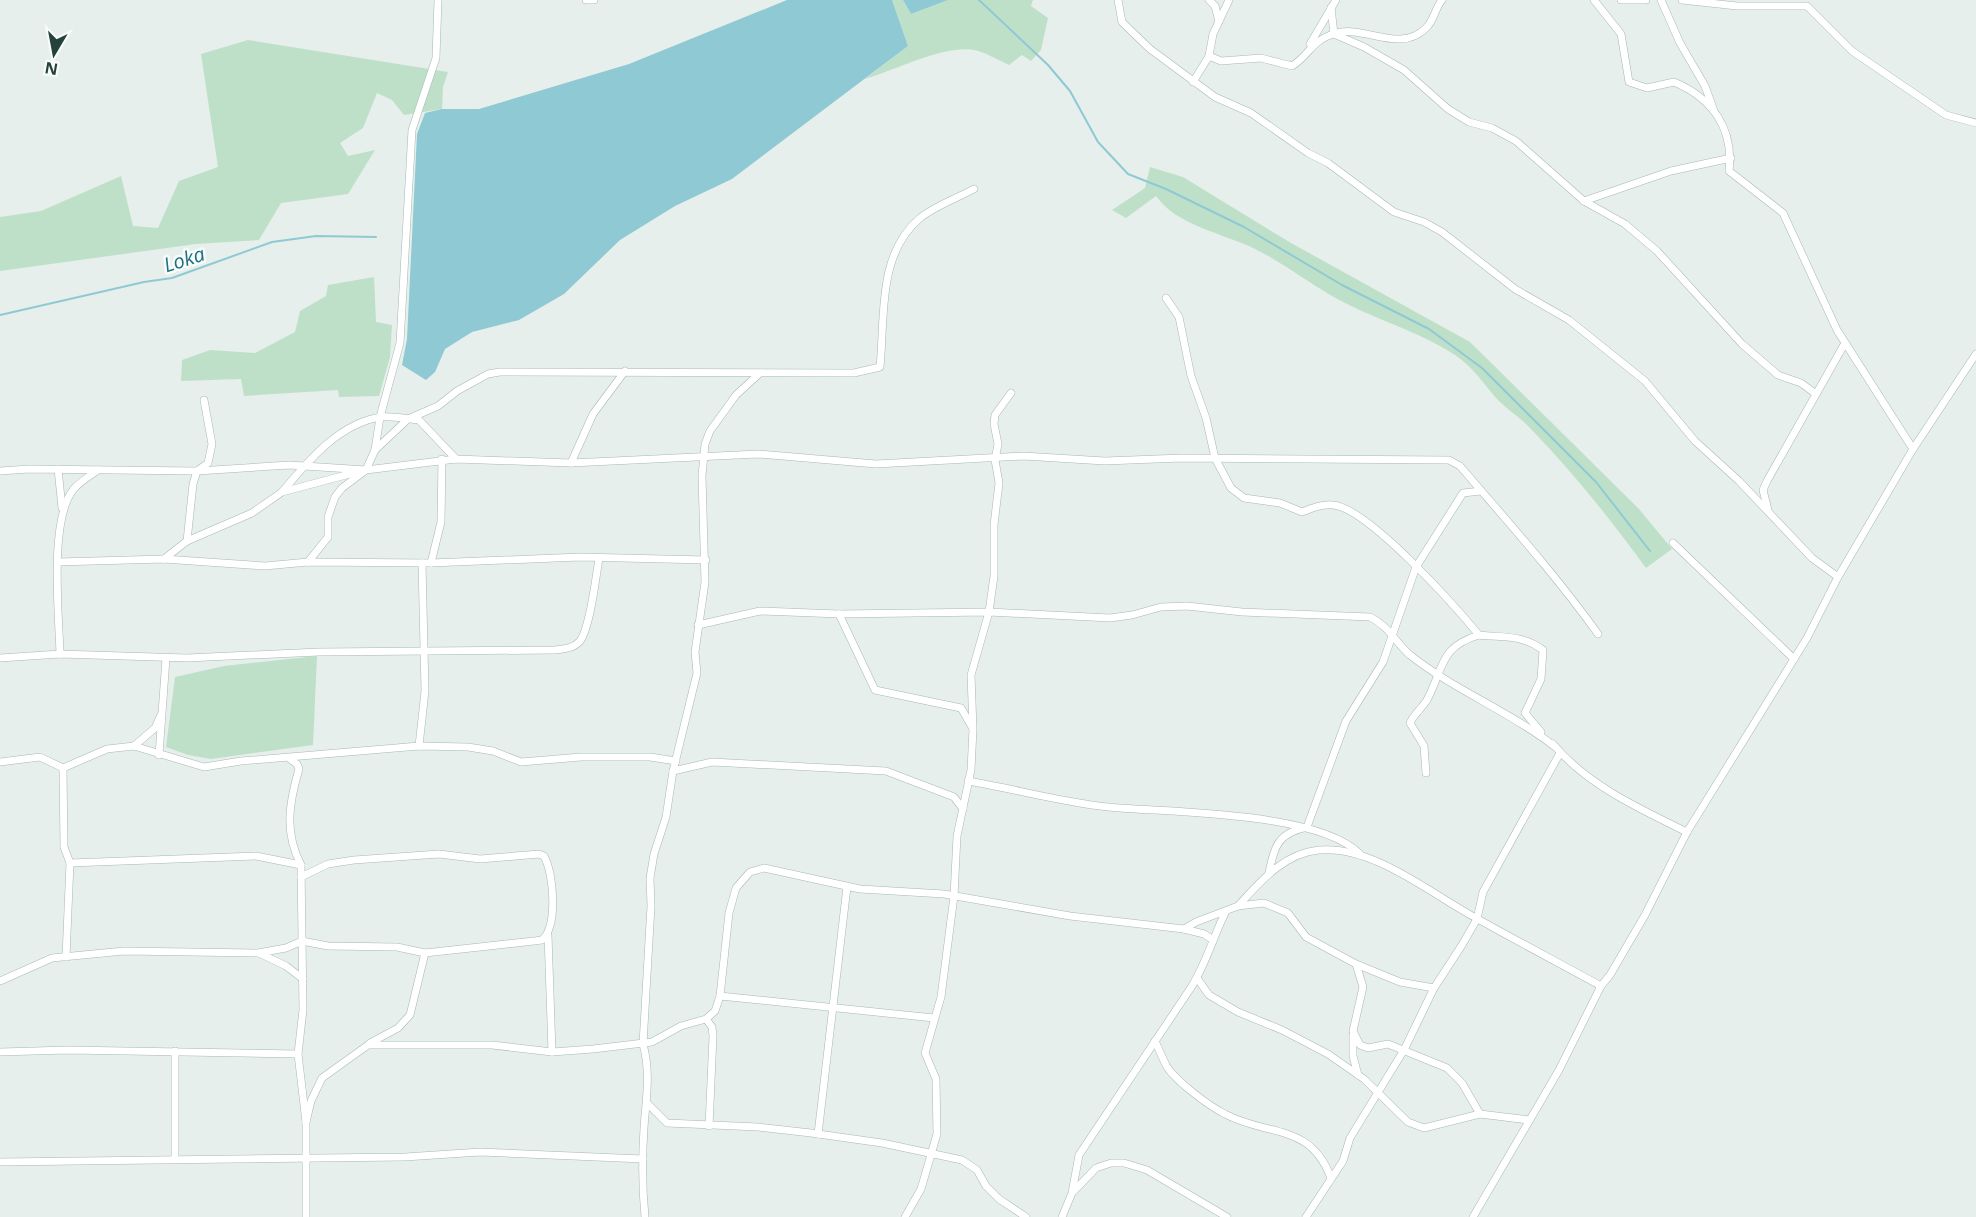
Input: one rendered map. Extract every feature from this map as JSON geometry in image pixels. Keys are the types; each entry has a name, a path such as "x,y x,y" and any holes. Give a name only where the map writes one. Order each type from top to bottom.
{"street":[{"path":"308,562 328,537 328,517 335,498 342,488 366,470 375,450 380,417 400,343 412,130 436,58 438,0"},
{"path":"586,0 594,0"},
{"path":"1118,0 1122,22 1150,49 1193,82 1215,97 1251,113 1308,153 1328,163 1394,212 1424,222 1442,232 1515,289 1569,320 1645,381 1695,441 1812,558 1838,577"},
{"path":"1209,0 1215,6 1219,21"},
{"path":"1193,82 1209,56 1213,34 1229,0"},
{"path":"1209,56 1221,61 1261,58 1293,66 1299,62 1336,0"},
{"path":"1306,50 1334,34 1347,31 1384,39 1417,34 1426,28 1442,0"},
{"path":"1594,0 1621,34 1625,51 1624,65 1629,82 1647,88 1674,82 1713,108"},
{"path":"1620,0 1646,0"},
{"path":"1661,0 1680,43 1705,86 1727,136 1731,158 1729,171 1783,213 1845,343 1913,449"},
{"path":"1682,0 1737,6 1807,6 1852,51 1946,115 1976,123"},
{"path":"1331,8 1334,34"},
{"path":"1334,34 1364,46 1404,70 1448,109 1469,122 1492,128 1516,141 1584,201 1625,224 1657,251 1742,344 1778,375 1801,383 1816,394"},
{"path":"1584,201 1671,171 1731,158"},
{"path":"375,450 408,419 438,406 457,391 488,374 625,371 854,373 880,367 884,296 898,247 921,217 974,189"},
{"path":"1166,298 1179,316 1191,376 1206,418 1215,458 1231,488 1244,498 1280,503 1302,512 1319,506 1336,505 1365,520 1449,599 1479,635"},
{"path":"1768,512 1763,490 1767,481 1845,343"},
{"path":"1473,1217 1559,1070 1601,986 1610,975 1645,915 1687,832 1794,659 1838,577 1913,449 1976,354"},
{"path":"571,463 593,414 625,371"},
{"path":"645,1217 642,1159 648,1104 648,1065 643,1044 651,906 650,878 654,854 666,817 673,771 695,690 698,625 704,597 706,560 702,476 705,444 710,431 736,395 760,373"},
{"path":"905,1217 913,1213 933,1154 937,1134 936,1079 925,1053 941,997 954,896 957,837 968,781 973,729 971,675 989,612 994,576 994,525 999,483 995,459 998,444 994,424 996,415 1011,393"},
{"path":"187,541 191,495 197,471 208,463 212,444 212,432 204,400"},
{"path":"164,559 187,541 252,513 282,492 304,465 340,434 380,417 419,420 456,459"},
{"path":"282,492 366,470 442,459 571,463 758,454 876,464 1023,456 1106,460 1449,459 1460,466 1558,580 1598,634"},
{"path":"431,563 441,522 442,459"},
{"path":"0,471 58,469 197,471 304,465 366,470"},
{"path":"58,469 62,516"},
{"path":"60,654 58,562 62,516 73,489 98,470"},
{"path":"1307,827 1346,721 1383,662 1416,567 1463,493 1481,491"},
{"path":"1673,543 1794,659"},
{"path":"58,562 164,559 265,566 308,562 431,563 599,558 706,560"},
{"path":"0,658 60,654 130,654 166,658 572,648 581,640 593,600 599,558"},
{"path":"419,746 424,715 425,651 422,563"},
{"path":"698,625 760,611 839,614 989,612 1110,618 1161,607 1187,606 1242,612 1370,617 1383,623 1409,654 1472,694 1524,723 1554,746"},
{"path":"839,614 875,690 961,708 973,729"},
{"path":"1426,773 1424,746 1410,723 1427,701 1438,672 1452,647 1461,640 1479,635 1519,637 1533,642 1543,650 1541,679 1525,713 1560,753 1588,777 1645,812 1687,832"},
{"path":"159,755 166,658"},
{"path":"134,746 156,728 163,710"},
{"path":"0,762 40,757 63,768 107,749 134,746 204,767 241,761 290,759 419,746 485,750 521,762 650,757 676,761"},
{"path":"1306,1217 1343,1161 1350,1138 1404,1050 1434,988 1477,919 1484,892 1560,753"},
{"path":"290,759 297,764 299,769 290,815 291,844 301,865 303,1010 298,1054 306,1122 306,1217"},
{"path":"673,771 712,762 886,771 944,792 954,797 963,809"},
{"path":"63,768 64,847 70,862 66,957"},
{"path":"968,781 1108,807 1158,808 1307,827 1352,845 1364,858"},
{"path":"1269,873 1273,850 1278,843 1289,831 1307,827"},
{"path":"1184,929 1238,906 1269,873 1295,858 1318,850 1352,852 1397,871 1477,919 1601,986"},
{"path":"301,877 328,864 354,860 439,854 480,859 539,855 546,860 551,879 552,927 548,935 552,1052"},
{"path":"70,862 256,855 301,865"},
{"path":"368,1045 492,1045 552,1052 643,1044 652,1042 681,1026 706,1019 715,1011 720,996 729,913 736,888 750,872 764,868 847,886 954,896 1070,916 1184,929 1204,934 1213,940"},
{"path":"818,1134 847,886"},
{"path":"1238,906 1263,903 1288,913 1306,937 1356,964 1400,981 1434,988"},
{"path":"1062,1217 1072,1193 1079,1155 1208,960 1213,940 1225,913"},
{"path":"0,981 52,958 124,951 258,953 286,948 302,941 328,946 360,944 397,947 425,953 534,941 548,935"},
{"path":"258,953 286,966 303,979"},
{"path":"306,1122 311,1101 322,1078 344,1060 398,1028 410,1016 425,953"},
{"path":"1356,964 1363,987 1353,1033 1353,1056 1358,1075"},
{"path":"1197,978 1209,995 1328,1054 1358,1075 1408,1122 1424,1128 1480,1113 1529,1120"},
{"path":"720,996 934,1018"},
{"path":"706,1019 712,1027 713,1036 709,1126"},
{"path":"1353,1033 1360,1045 1368,1048 1388,1044 1447,1068 1462,1083 1480,1113"},
{"path":"1155,1041 1168,1069 1214,1107 1251,1124 1294,1134 1303,1140 1326,1166 1331,1178"},
{"path":"0,1052 175,1051 298,1054"},
{"path":"175,1051 175,1159"},
{"path":"648,1104 667,1123 758,1127 818,1134 962,1160 977,1170 986,1186 1026,1217"},
{"path":"0,1162 480,1152 642,1159"},
{"path":"1072,1193 1096,1168 1111,1163 1124,1163 1147,1170 1227,1217"}],"green space":[{"path":"892,0 903,0 911,14 948,0 1033,0 1031,6 1048,18 1041,50 1031,61 1022,55 1009,65 974,50 948,51 865,79 908,46"},
{"path":"248,40 448,72 443,87 442,109 404,115 392,100 377,93 363,128 340,143 348,156 375,150 348,194 281,203 259,240 196,244 0,271 0,217 41,211 121,176 133,226 158,228 179,181 218,167 201,54"},
{"path":"1150,167 1183,177 1291,243 1470,342 1639,509 1672,549 1646,568 1561,461 1455,355 1425,338 1347,304 1255,249 1188,222 1176,215 1156,196 1126,218 1112,210 1145,188"},
{"path":"374,277 376,322 392,325 390,357 379,396 339,397 338,390 244,396 241,379 181,381 182,360 210,350 255,353 295,332 300,311 326,296 328,285"},
{"path":"317,656 313,745 211,759 188,755 166,747 175,677 224,666"}],"water":[{"path":"787,0 892,0 908,46 732,179 675,206 620,240 564,294 519,320 472,332 445,349 435,372 426,380 402,365 407,339 417,134 425,113 442,109 479,109 629,64"},
{"path":"903,0 948,0 911,14"}],"waterway":[{"path":"979,0 1048,65 1070,91 1098,142 1128,174 1166,189 1244,227 1342,285 1429,329 1482,368 1596,482 1650,551"},
{"name":"Loka","path":"0,315 144,282 172,278 272,242 316,236 376,237"}]}
